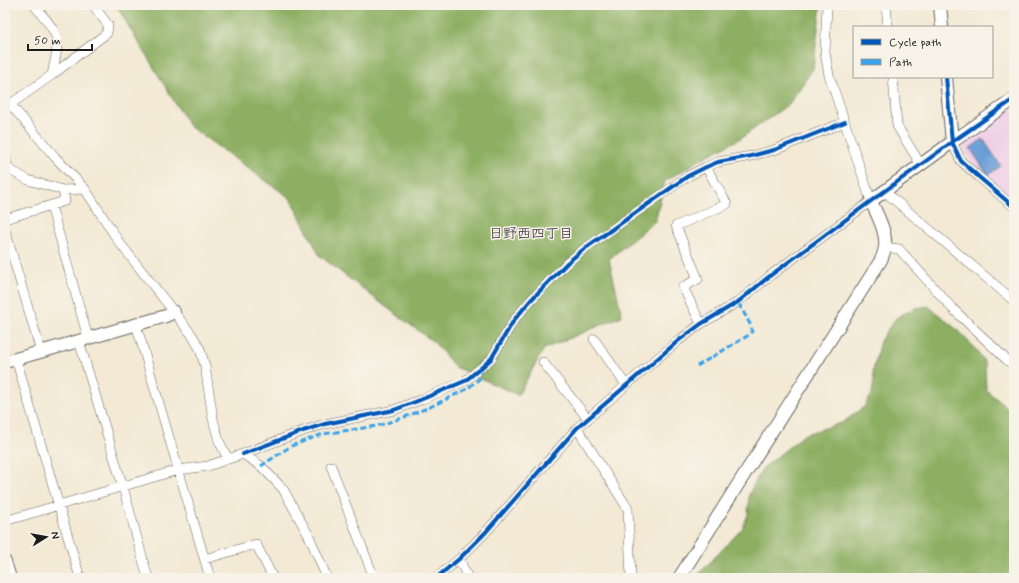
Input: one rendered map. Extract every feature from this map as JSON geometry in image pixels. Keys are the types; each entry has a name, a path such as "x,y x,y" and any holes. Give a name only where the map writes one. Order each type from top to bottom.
{"street":[{"path":"34,5 53,30 57,40 52,75"},
{"path":"93,5 108,25 107,33 52,75 7,103 85,189 119,242 192,335 200,349 205,366 213,419 219,441 228,459"},
{"path":"679,578 882,260 885,247 882,228 871,201 827,68 825,53 827,5"},
{"path":"886,5 888,26"},
{"path":"940,5 942,26"},
{"path":"893,78 897,126 921,165"},
{"path":"946,78 952,142 961,160 1014,207"},
{"path":"436,578 459,559 485,532 577,428 678,341 701,324 738,302 771,275 884,191 1014,99"},
{"path":"5,521 178,470 208,466 303,430 394,410 465,381 491,359 514,320 530,301 567,263 584,249 688,176 718,162 774,150 845,122"},
{"path":"5,156 6,168 28,180 62,190 85,189"},
{"path":"701,324 683,287 698,278 676,226 727,204 706,167"},
{"path":"5,219 65,201 62,190"},
{"path":"884,191 1014,301"},
{"path":"51,206 84,339 148,578"},
{"path":"5,230 41,352"},
{"path":"885,247 898,249 953,309 1007,360 1014,363"},
{"path":"80,578 59,505 10,361 166,316 174,312"},
{"path":"136,324 210,578"},
{"path":"594,339 626,385"},
{"path":"543,362 588,419"},
{"path":"577,428 628,509 630,578"},
{"path":"243,454 261,466 283,489 328,578"},
{"path":"331,466 374,578"},
{"path":"205,559 256,544 273,578"},
{"path":"459,559 468,578"},
{"path":"5,562 10,578"}],"shaded area":[{"path":"1014,107 1014,203 975,167 964,150 964,143"}],"green space":[{"path":"116,5 821,5 813,69 789,104 741,138 665,181 655,221 609,259 622,316 544,349 518,395 455,367 435,343 320,256 290,198 189,126"},
{"path":"928,306 960,332 978,352 985,363 986,390 1014,413 1014,578 695,578 742,529 748,515 749,494 762,469 805,434 842,423 864,407 872,394 874,380 873,371 880,341 896,318 915,308"}],"water":[{"path":"983,139 1001,166 988,175 970,148"}],"marked path":[{"path":"697,366 749,335 752,331 751,326 738,302"},
{"path":"261,466 291,446 323,434 377,426 430,407 467,389 479,379 482,369"}],"cycle path":[{"path":"946,78 952,142 961,161 1014,207"},
{"path":"436,578 459,559 485,533 577,428 678,341 701,324 738,302 771,275 871,201 1014,99"},
{"path":"243,454 325,424 394,410 465,381 491,359 514,320 530,301 567,263 584,249 688,176 718,162 774,150 845,122"}],"district":[{"name":"日野西四丁目","path":"531,234"}]}
